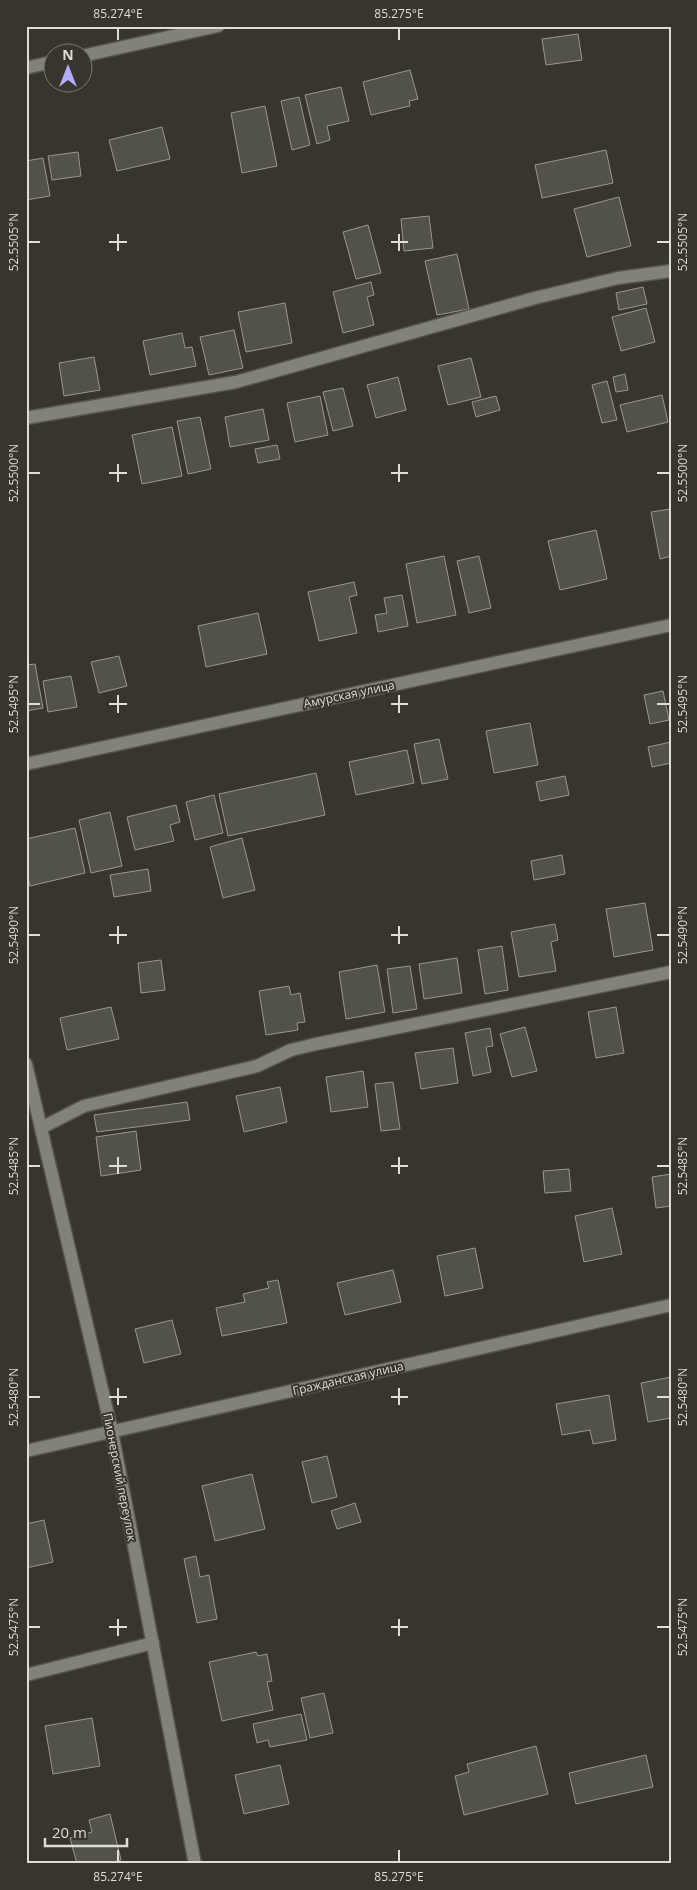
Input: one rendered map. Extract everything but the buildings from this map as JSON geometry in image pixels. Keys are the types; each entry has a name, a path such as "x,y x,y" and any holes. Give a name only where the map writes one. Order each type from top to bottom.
{"street":[{"path":"92,54 218,26"},
{"path":"26,68 42,64"},
{"path":"26,418 236,382 535,298 618,278 671,270"},
{"name":"Амурская улица","path":"26,764 671,624"},
{"path":"41,1128 84,1106 257,1066 291,1050 671,972"},
{"name":"Пионерский переулок","path":"26,1064 112,1432 195,1864"},
{"name":"Гражданская улица","path":"26,1451 671,1305"},
{"path":"26,1676 153,1643"}]}
